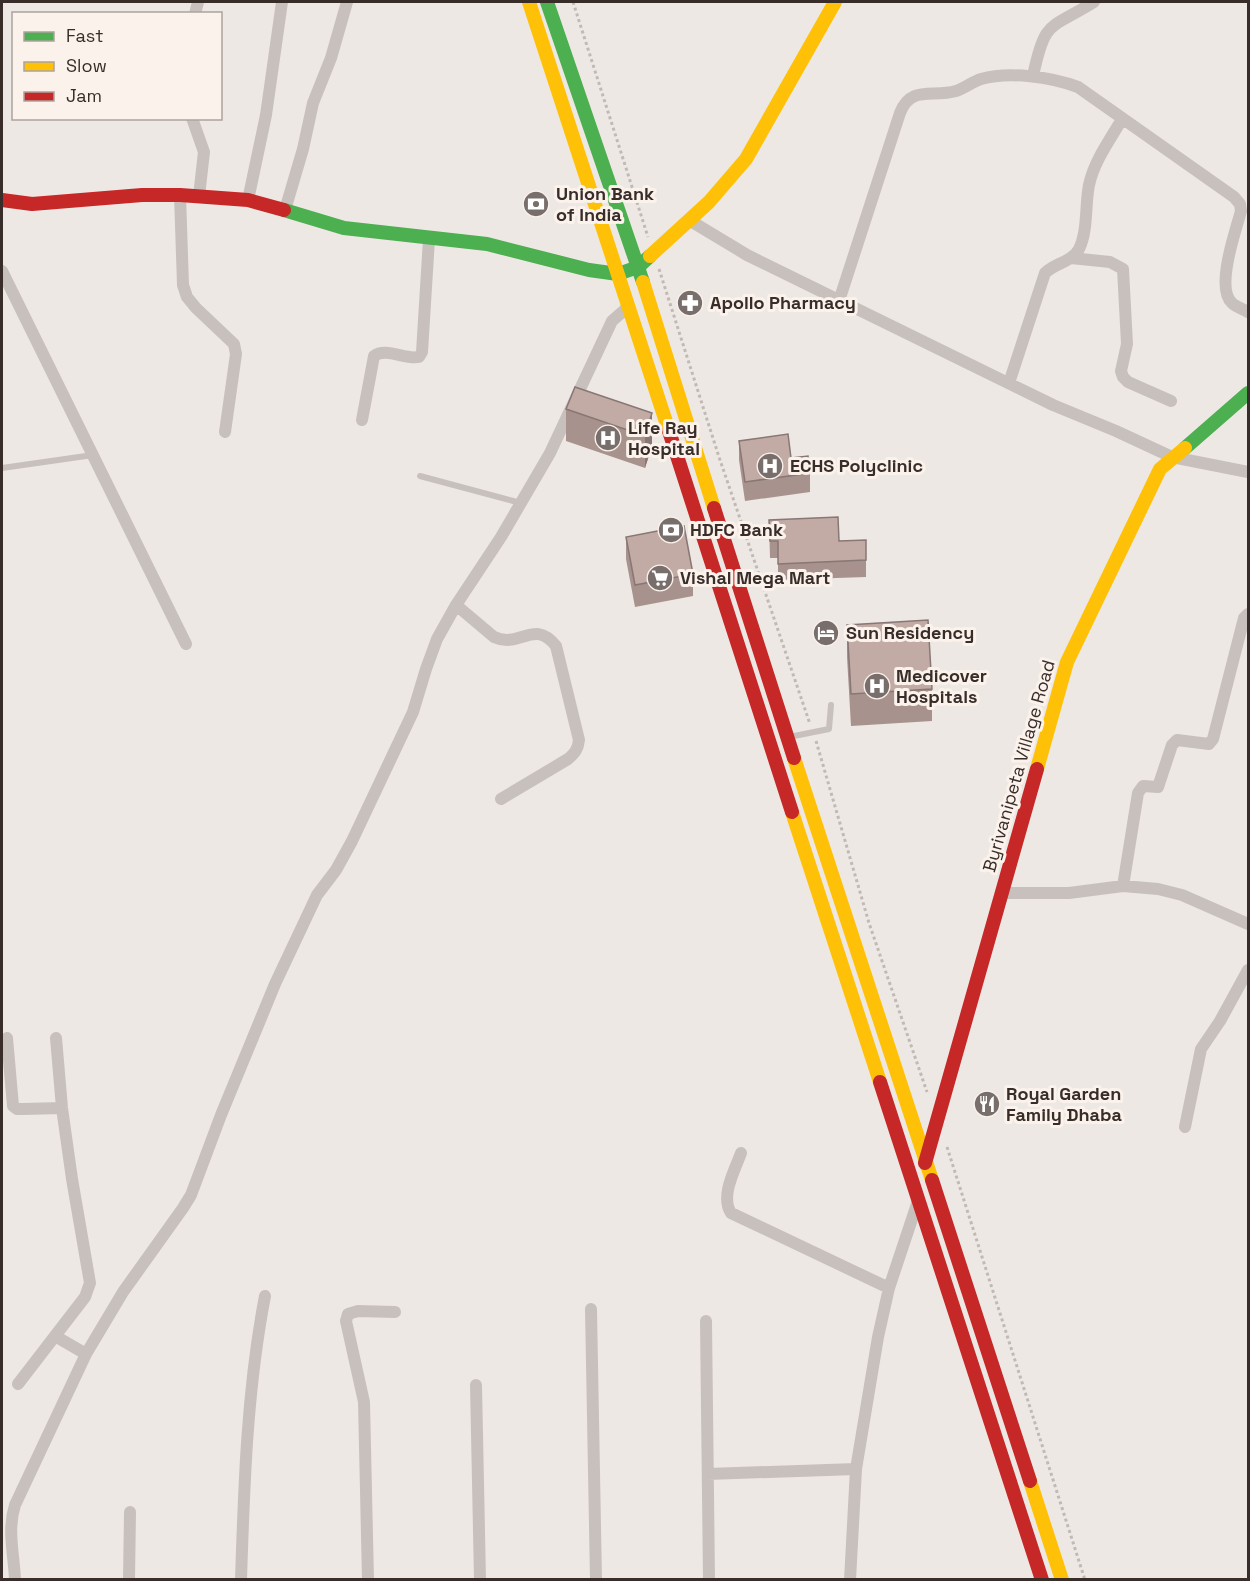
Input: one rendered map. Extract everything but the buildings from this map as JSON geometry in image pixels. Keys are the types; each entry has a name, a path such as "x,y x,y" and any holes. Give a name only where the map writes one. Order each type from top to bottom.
{"main road":[{"path":"529,2 1042,1580"},
{"path":"547,2 638,267 925,1163 1062,1580"},
{"path":"2,200 32,204 142,195 180,195 248,200 344,228 487,244 589,270 618,274 638,267 709,202 746,159 835,2"},
{"name":"Byrivanipeta Village Road","path":"919,1200 925,1163 1067,662 1152,481 1160,469 1248,393"}],"street":[{"path":"248,200 266,115 282,2"},
{"path":"285,210 314,103 331,58 347,2"},
{"path":"1033,76 1040,46 1050,27 1094,2"},
{"path":"839,301 900,113 909,98 917,94 956,91 990,77 1033,76 1062,81 1078,87 1240,204 1241,211 1226,269 1225,286 1227,297 1232,303 1248,312"},
{"path":"1010,383 1045,273 1051,267 1071,258 1078,251 1082,240 1089,184 1095,166 1122,119"},
{"path":"193,120 204,152 199,196"},
{"path":"180,195 183,285 187,297 234,344 237,354 225,432"},
{"path":"689,220 747,255 1064,410 1172,457 1248,472"},
{"path":"362,420 374,356 383,352 414,358 419,357 422,352 429,239"},
{"path":"1071,258 1110,262 1123,269 1127,344 1121,371 1123,377 1128,382 1171,401"},
{"path":"2,271 186,644"},
{"path":"15,1580 10,1521 15,1505 86,1354 123,1292 191,1195 275,984 317,895 336,870 352,841 413,712 437,639 550,453 584,384 603,336 612,321 628,307"},
{"path":"456,605 501,640 535,634 543,634 550,638 556,646 579,740 575,754 501,799"},
{"path":"1123,886 1138,793 1143,786 1158,787 1172,745 1177,740 1209,744 1213,739 1244,618 1248,614"},
{"path":"1002,893 1069,893 1123,886 1158,889 1182,895 1248,924"},
{"path":"1185,1127 1201,1049 1220,1022 1248,970"},
{"path":"8,1038 13,1106 17,1109 62,1108"},
{"path":"18,1384 85,1297 90,1283 62,1108 56,1038"},
{"path":"741,1153 726,1198 731,1213 890,1288"},
{"path":"850,1580 856,1469 878,1337 890,1288 919,1200"},
{"path":"241,1580 244,1479 259,1328 265,1296"},
{"path":"591,1309 596,1580"},
{"path":"368,1580 364,1402 346,1321 348,1314 358,1311 394,1312"},
{"path":"705,1320 709,1580"},
{"path":"55,1336 86,1354"},
{"path":"476,1386 480,1580"},
{"path":"708,1474 856,1469"},
{"path":"129,1580 130,1512"}],"lane":[{"path":"2,468 93,455"},
{"path":"420,476 520,503"},
{"path":"788,737 829,729 831,705"}],"path":[{"path":"573,2 719,457 813,732 869,923 954,1167 1085,1580"}],"traffic: fast":[{"path":"547,2 643,282"},
{"path":"284,210 344,228 487,244 589,270 618,274 638,267 650,256"},
{"path":"1185,448 1248,393"}],"traffic: slow":[{"path":"529,2 669,431"},
{"path":"650,256 709,202 746,159 835,2"},
{"path":"643,282 714,508"},
{"path":"1037,769 1067,662 1160,469 1185,448"},
{"path":"794,758 932,1180"},
{"path":"792,812 880,1082"},
{"path":"1030,1481 1062,1580"}],"traffic: jam":[{"path":"2,200 32,204 142,195 180,195 248,200 284,210"},
{"path":"669,431 792,812"},
{"path":"714,508 794,758"},
{"path":"925,1163 1037,769"},
{"path":"880,1082 1042,1580"},
{"path":"932,1180 1030,1481"}],"place":[{"name":"Union Bank of India","path":"536,204"},
{"name":"Apollo Pharmacy","path":"690,303"},
{"name":"Life Ray Hospital","path":"608,438"},
{"name":"ECHS Polyclinic","path":"770,466"},
{"name":"HDFC Bank","path":"671,530"},
{"name":"Vishal Mega Mart","path":"660,578"},
{"name":"Sun Residency","path":"826,633"},
{"name":"Medicover Hospitals","path":"877,686"},
{"name":"Royal Garden Family Dhaba","path":"987,1104"}]}
